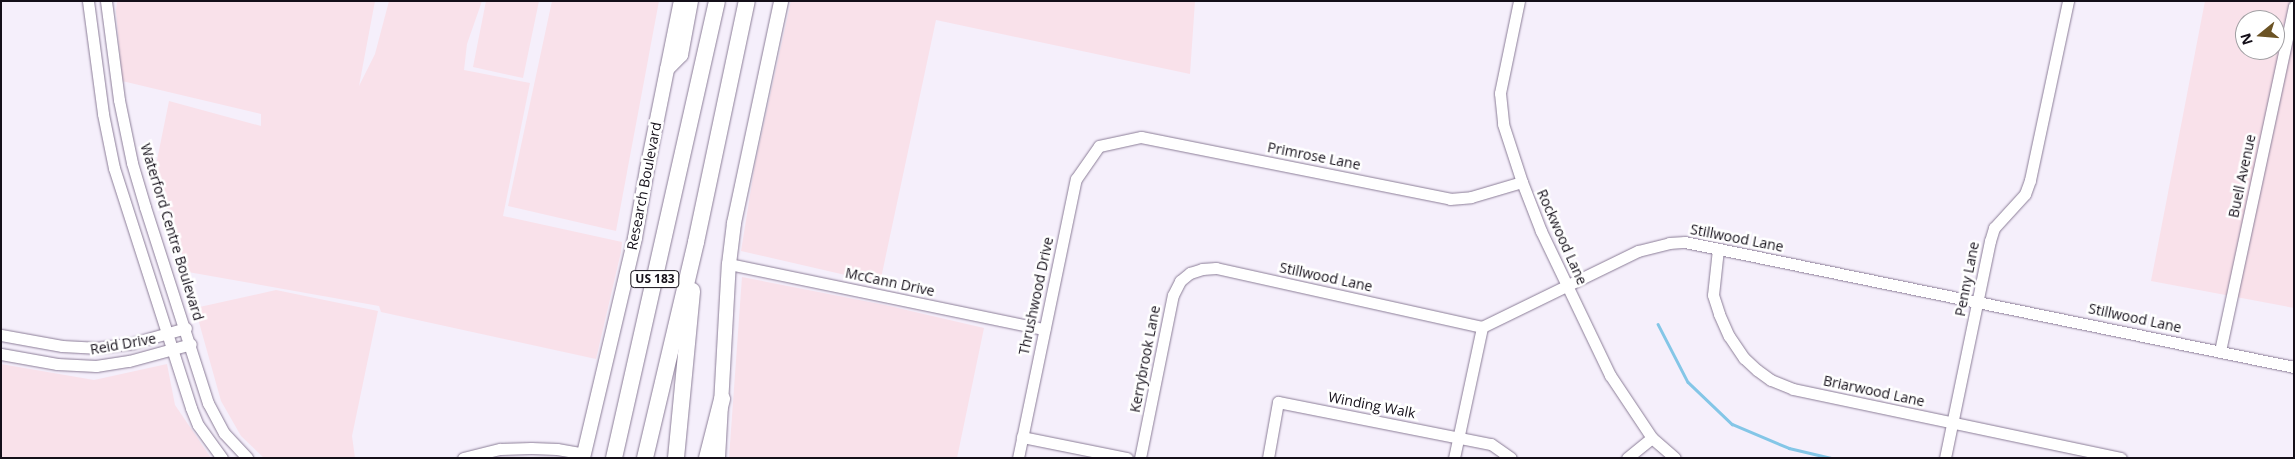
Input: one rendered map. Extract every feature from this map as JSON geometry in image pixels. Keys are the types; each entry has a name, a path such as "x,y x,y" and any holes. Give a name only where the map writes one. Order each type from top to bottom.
{"highway":[{"name":"US 183","path":"614,458 696,101 717,1"},
{"name":"US 183","path":"645,458 696,242 747,1"},
{"path":"676,458 696,242"},
{"path":"707,458 722,398"}],"main road":[{"name":"Research Boulevard","path":"583,456 635,238 680,1"},
{"path":"667,69 681,55 691,1"},
{"path":"718,458 729,264 741,187 777,5"}],"street":[{"path":"88,1 103,114 114,168 198,425 222,458"},
{"name":"Waterford Centre Boulevard","path":"106,1 118,100 132,163 215,420 247,458"},
{"name":"Rockwood Lane","path":"1519,1 1500,94 1503,124 1522,182 1541,232 1610,375 1652,438 1675,458"},
{"name":"Penny Lane","path":"1945,458 1994,228 2025,194 2030,180 2068,1"},
{"name":"Buell Avenue","path":"2220,351 2294,6"},
{"name":"Primrose Lane","path":"1099,146 1141,137 1450,199 1471,197 1522,182"},
{"name":"Thrushwood Drive","path":"1018,458 1076,179 1099,146"},
{"name":"Stillwood Lane","path":"1190,273 1216,268 1482,326 1638,251 1685,242 2294,367"},
{"name":"Briarwood Lane","path":"1718,249 1713,294 1719,314 1744,358 1771,380 1793,389 2121,458"},
{"name":"McCann Drive","path":"729,264 1044,329"},
{"name":"Kerrybrook Lane","path":"1140,458 1173,295 1180,281 1190,273"},
{"path":"1454,458 1482,326"},
{"name":"Reid Drive","path":"1,335 62,346 95,348 133,342 186,328"},
{"name":"Reid Drive","path":"1,354 56,364 96,366 129,361 191,344"},
{"name":"Winding Walk","path":"1268,458 1278,402 1491,444 1511,458"},
{"path":"1022,437 1127,458"},
{"path":"1627,458 1652,438"},
{"path":"463,458 500,450 531,448 557,449 583,456"}],"shaded area":[{"path":"117,1 375,1 359,86 375,54 389,1 482,1 467,44 464,70 530,83 503,216 622,242 596,359 381,312 379,306 188,272 155,170 169,101 261,126 261,114 122,81 116,11"},
{"path":"486,1 539,1 523,78 473,67"},
{"path":"552,1 659,1 616,231 508,206"},
{"path":"791,1 1195,1 1190,74 936,20 880,283 741,251 755,164"},
{"path":"2205,1 2294,1 2294,308 2151,281"},
{"path":"742,277 885,305 984,328 957,458 729,458"},
{"path":"276,290 378,311 352,436 355,458 264,458 241,436 221,401 195,308"},
{"path":"1,364 94,380 167,364 175,405 211,458 1,458"}],"waterway":[{"path":"1658,324 1688,382 1732,424 1789,448 1831,458"}]}
